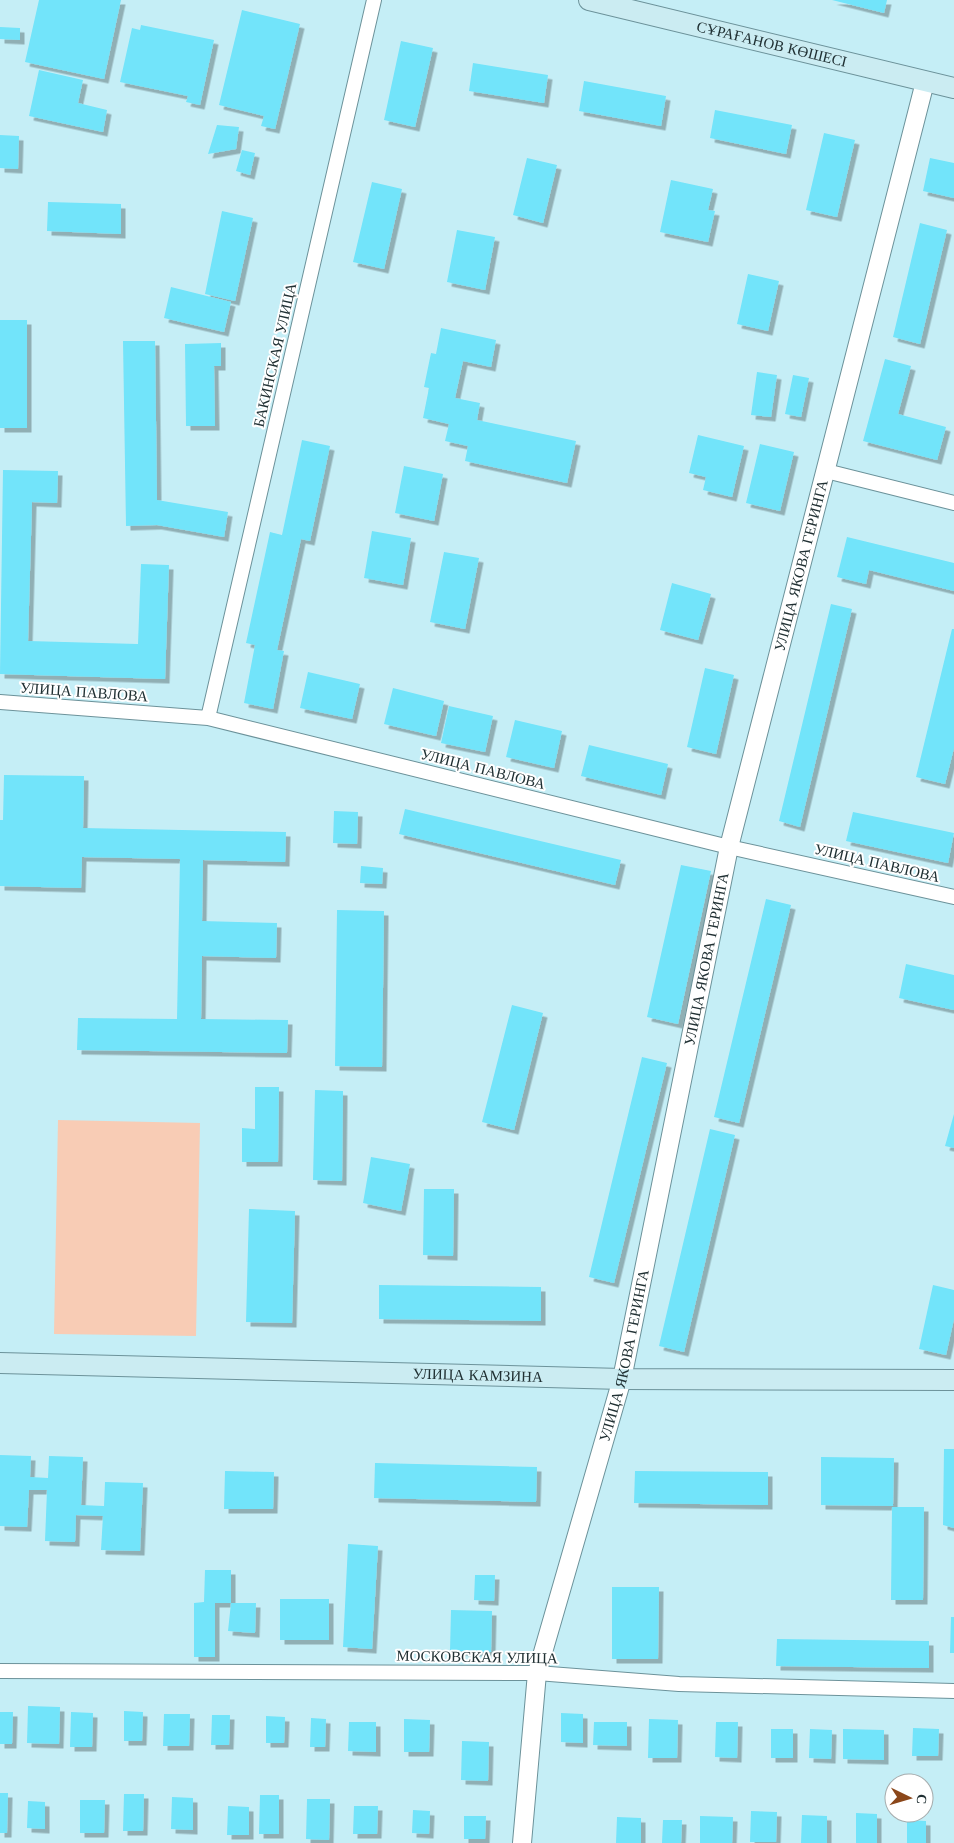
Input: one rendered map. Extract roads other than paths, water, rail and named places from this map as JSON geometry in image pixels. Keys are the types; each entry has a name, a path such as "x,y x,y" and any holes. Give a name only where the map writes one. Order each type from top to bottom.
{"main road":[{"name":"СҰРАҒАНОВ КӨШЕСІ","path":"589,0 954,88"},
{"name":"УЛИЦА КАМЗИНА","path":"0,1363 622,1379 954,1380"}],"street":[{"name":"БАКИНСКАЯ УЛИЦА","path":"208,718 374,0"},
{"name":"УЛИЦА ЯКОВА ГЕРИНГА","path":"522,1843 537,1673 622,1379 729,847 925,82"},
{"path":"826,471 954,503"},
{"name":"УЛИЦА ПАВЛОВА","path":"0,702 208,718 729,847 954,897"},
{"name":"МОСКОВСКАЯ УЛИЦА","path":"0,1670 537,1673 679,1684 954,1691"}]}
